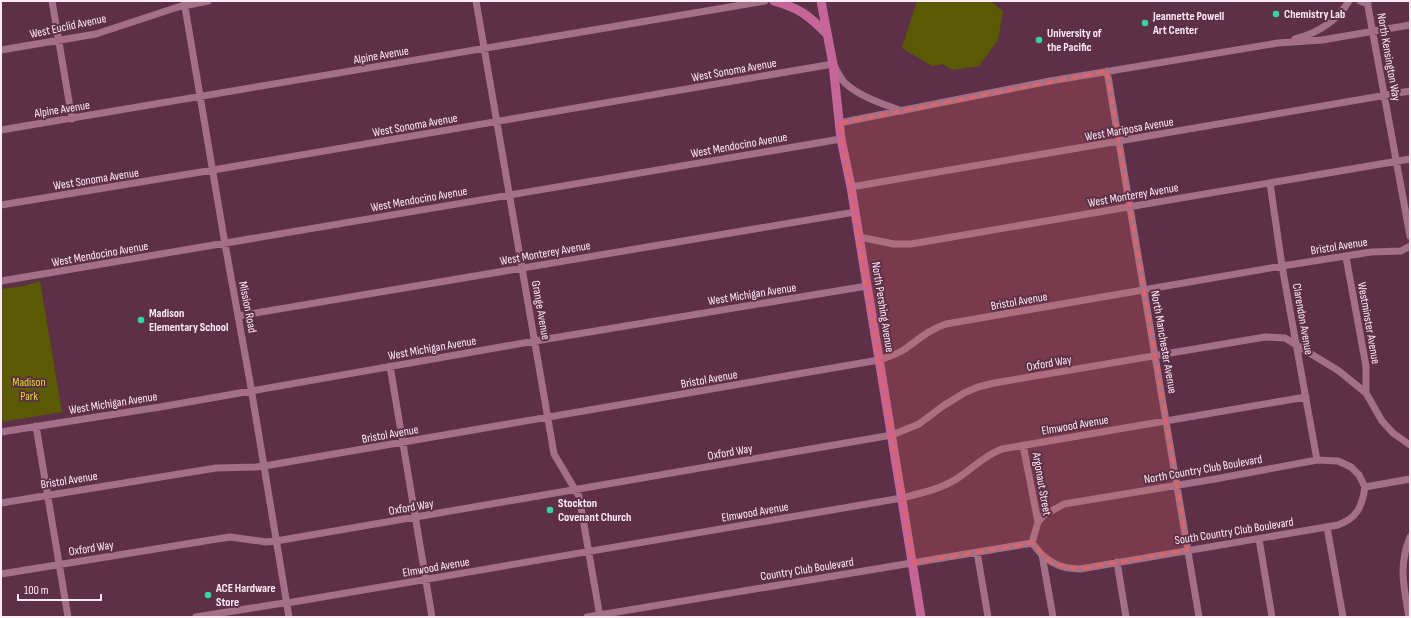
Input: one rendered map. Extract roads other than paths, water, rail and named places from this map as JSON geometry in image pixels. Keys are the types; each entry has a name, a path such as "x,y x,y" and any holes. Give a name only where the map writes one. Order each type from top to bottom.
{"main road":[{"path":"774,1 791,6 803,12 827,34"},
{"name":"North Pershing Avenue","path":"821,1 833,64 841,139 851,187 921,617"}],"street":[{"path":"52,1 72,119"},
{"name":"West Euclid Avenue","path":"1,50 96,34 185,3 208,1"},
{"name":"Grange Avenue","path":"476,1 554,454 579,496 599,616"},
{"name":"Alpine Avenue","path":"1,130 765,1"},
{"path":"839,123 1050,81 1278,43 1310,35 1322,29 1338,15 1350,1"},
{"path":"1360,1 1368,2"},
{"name":"North Kensington Way","path":"1368,2 1396,161 1406,197 1410,236"},
{"name":"Mission Road","path":"185,3 224,244 251,390 289,617"},
{"path":"1278,43 1322,40 1410,25"},
{"path":"833,64 844,82 858,92 902,111"},
{"name":"West Sonoma Avenue","path":"1,206 833,64"},
{"name":"North Manchester Avenue","path":"1108,71 1199,617"},
{"name":"West Mariposa Avenue","path":"851,187 1410,91"},
{"name":"West Mendocino Avenue","path":"1,281 841,139"},
{"name":"West Monterey Avenue","path":"859,236 894,244 904,244 1130,207 1410,158"},
{"name":"Clarendon Avenue","path":"1270,183 1282,266 1317,460"},
{"name":"West Monterey Avenue","path":"238,316 855,212"},
{"name":"Bristol Avenue","path":"1,503 216,468 264,466 879,360 904,350 924,334 941,326 1282,266 1377,252 1401,251 1410,246"},
{"name":"Westminster Avenue","path":"1346,257 1366,366 1366,393"},
{"name":"West Michigan Avenue","path":"1,432 160,407 535,341 867,286"},
{"name":"Oxford Way","path":"1,574 230,537 266,542 276,541 892,435 919,424 952,400 978,387 1265,336 1285,338 1339,372 1366,393 1382,421 1393,433 1410,445"},
{"path":"390,366 432,617"},
{"name":"Elmwood Avenue","path":"196,617 426,580 902,498 926,492 948,483 967,472 986,456 996,451 1166,420 1306,397"},
{"path":"36,426 68,617"},
{"name":"Argonaut Street","path":"1024,445 1038,522 1032,543"},
{"name":"North Country Club Boulevard","path":"1038,522 1044,515 1064,504 1317,460 1338,461 1351,467 1359,475 1365,487"},
{"path":"1365,487 1410,479"},
{"name":"South Country Club Boulevard","path":"1042,555 1052,564 1065,568 1080,568 1338,525 1352,518 1361,506 1365,487"},
{"path":"1327,527 1343,617"},
{"path":"1409,617 1402,568 1404,554 1410,537"},
{"path":"1259,539 1272,617"},
{"path":"1032,543 1042,555 1053,617"},
{"name":"Country Club Boulevard","path":"586,617 1032,543"},
{"path":"977,552 988,617"},
{"path":"1117,562 1126,617"}],"place":[{"name":"Chemistry Lab","path":"1276,14"},
{"name":"Jeannette Powell Art Center","path":"1145,23"},
{"name":"University of the Pacific","path":"1039,40"},
{"name":"Madison Elementary School","path":"141,320"},
{"name":"Stockton Covenant Church","path":"550,510"},
{"name":"ACE Hardware Store","path":"208,595"}],"park label":[{"name":"Madison Park","path":"29,389"}]}
